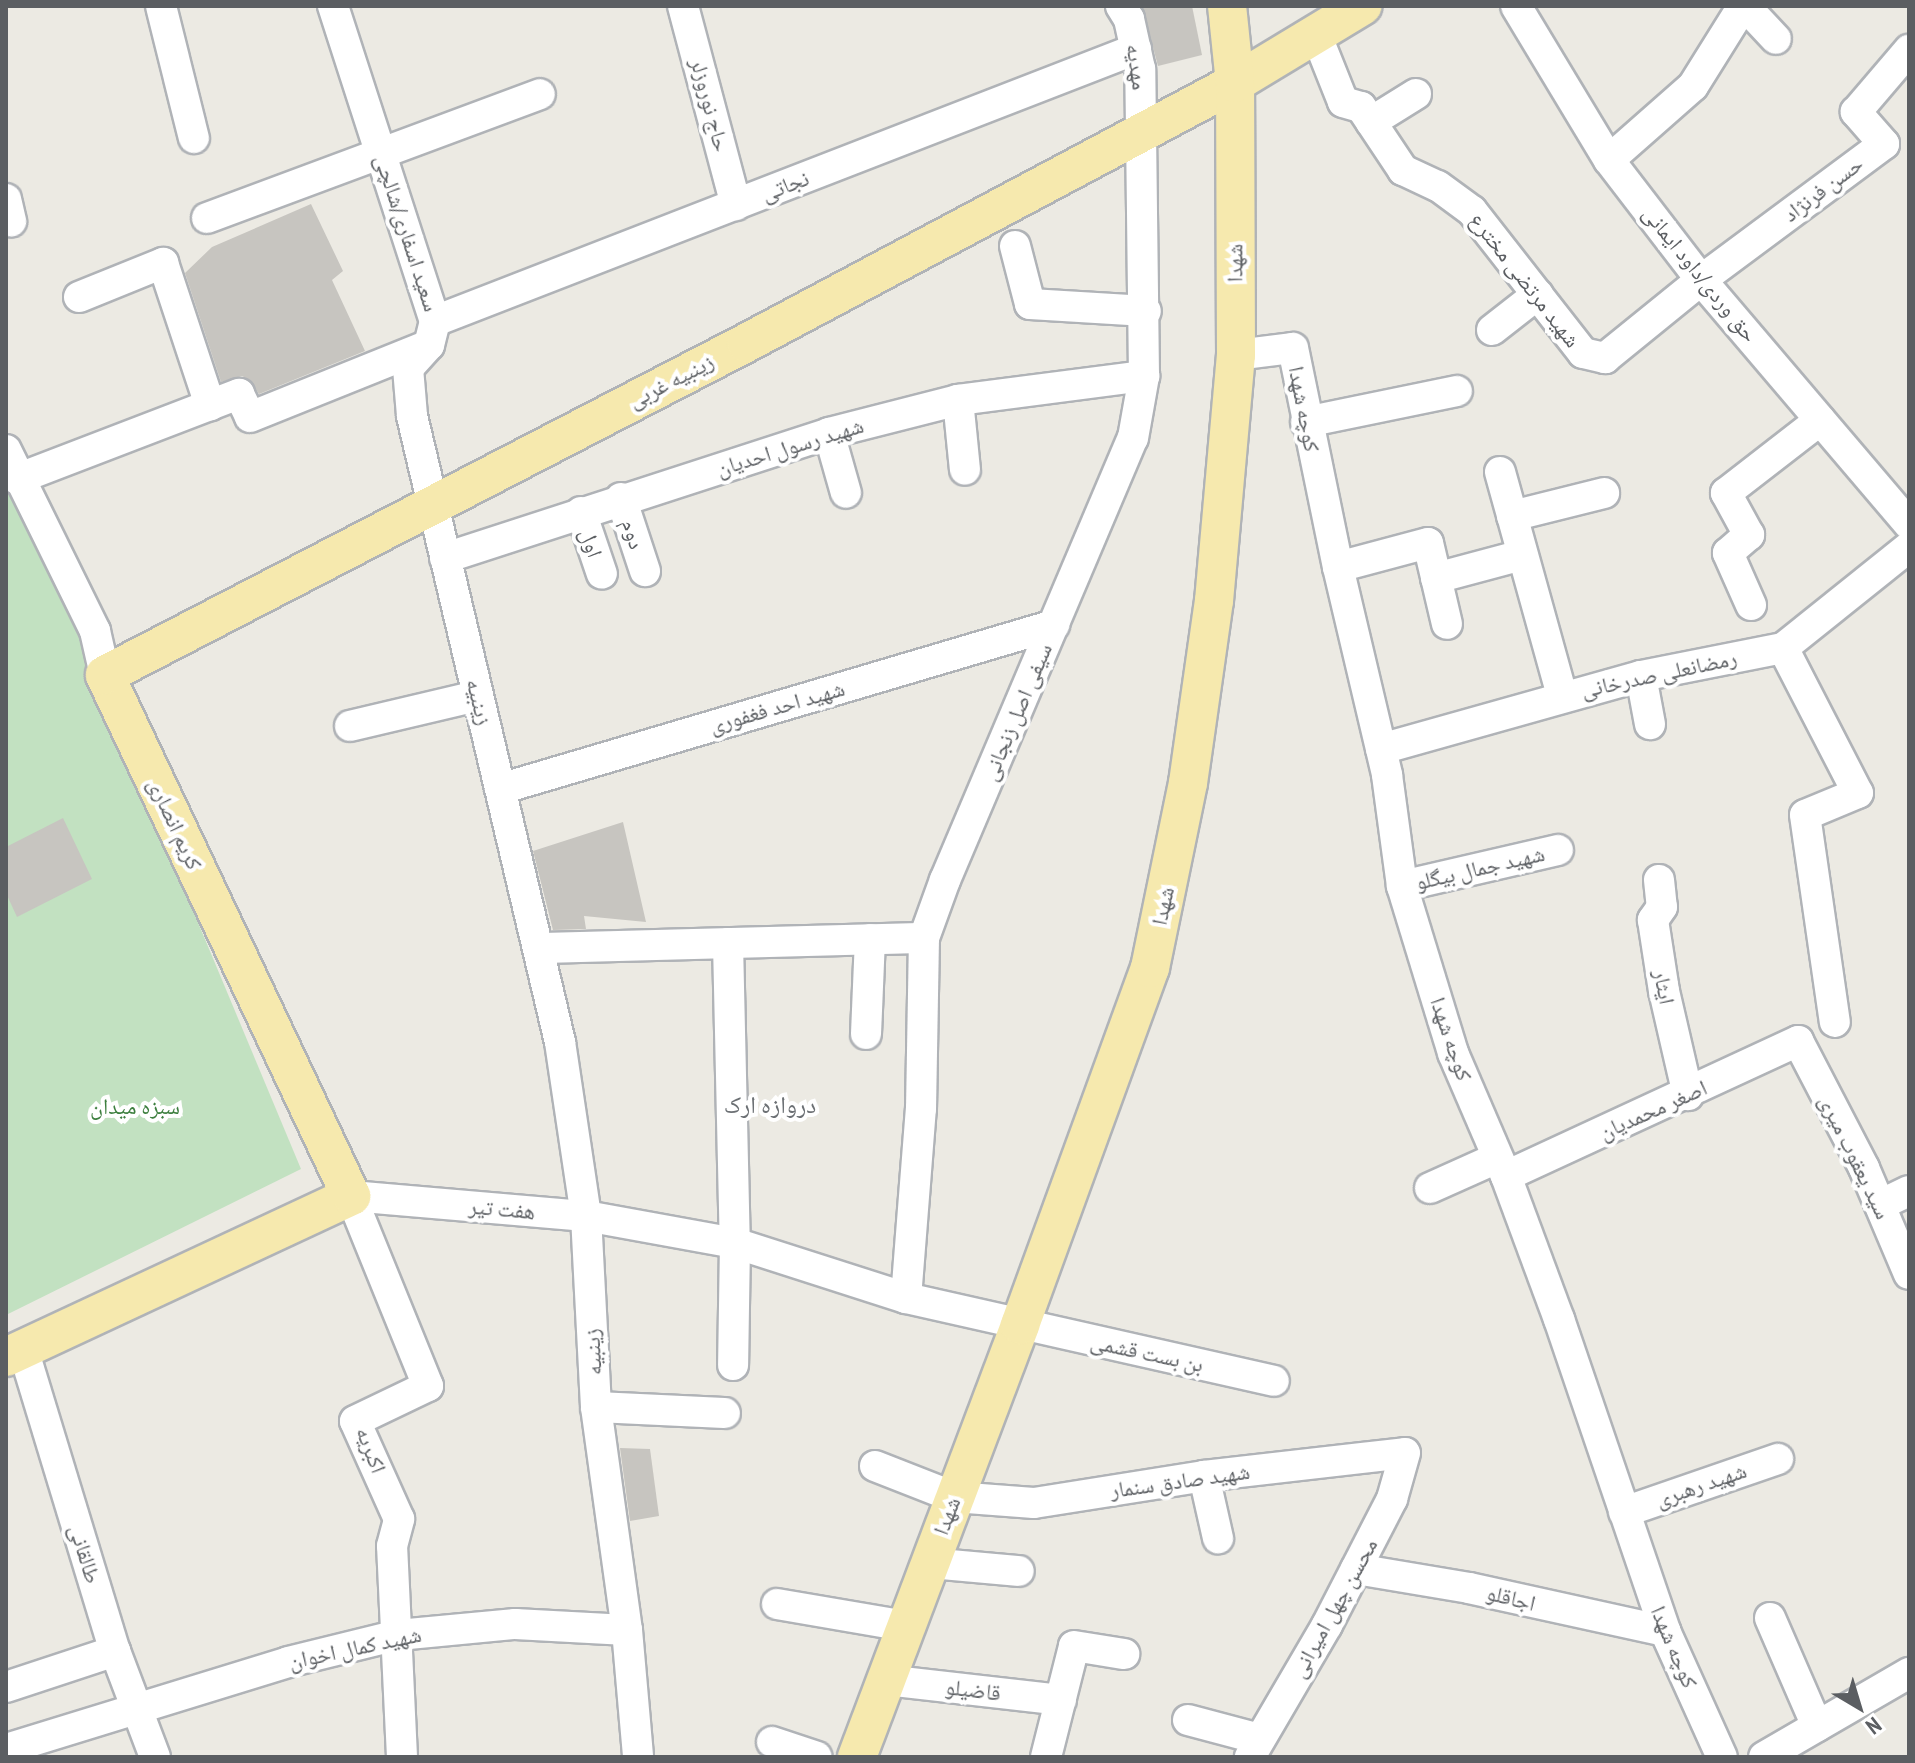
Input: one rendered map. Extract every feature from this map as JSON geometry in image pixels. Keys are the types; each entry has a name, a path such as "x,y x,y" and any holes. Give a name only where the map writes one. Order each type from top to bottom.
{"main road":[{"name":"شهدا","path":"857,1757 1020,1325 1150,968 1188,783 1214,601 1236,355 1235,83 1227,6"},
{"name":"زینبیه غربی","path":"105,675 431,503 746,343 1235,83 1362,6"},
{"name":"کریم انصاری","path":"105,675 348,1191"},
{"name":"هفت تیر","path":"12,1350 348,1191"}],"street":[{"path":"161,6 194,138"},
{"name":"سعید اسفاری/شالچی","path":"333,6 381,153 432,333 408,368 412,416 431,503"},
{"name":"حاج نوروزلر","path":"683,6 736,205"},
{"name":"مهدیه","path":"1121,6 1129,19 1140,69 1142,131"},
{"name":"حق وردی/داود ایمانی","path":"1516,6 1609,160 1701,280 1909,524"},
{"path":"1609,160 1693,86 1744,6 1776,39"},
{"name":"شهید مرتضی مخترع","path":"1316,34 1343,102 1361,107 1403,170 1438,186 1472,211 1583,353 1605,358 1701,280"},
{"name":"نجاتی","path":"210,405 239,394 250,417 432,333 736,205 1136,49"},
{"name":"حسن فرنژاد","path":"1701,280 1884,144 1856,112 1909,50"},
{"path":"207,218 540,94"},
{"path":"1371,122 1416,94"},
{"name":"سیفی اصل زنجانی","path":"906,1298 921,1109 924,938 945,880 1133,438 1144,376 1146,311 1142,131"},
{"path":"1015,246 1030,304 1146,311"},
{"path":"17,479 210,405 163,263 79,297"},
{"path":"1492,330 1538,294"},
{"name":"کوچه شهدا","path":"1236,355 1293,348 1306,422 1381,749 1402,886 1453,1053 1501,1167 1665,1631 1712,1753"},
{"name":"شهید رسول احدیان","path":"445,558 621,498 829,433 958,400 1144,376"},
{"path":"1306,422 1457,391"},
{"path":"958,400 965,470"},
{"path":"1751,605 1728,553 1749,535 1726,493 1820,420"},
{"path":"829,433 846,493"},
{"name":"کریم انصاری","path":"6,450 17,479 95,631 105,675"},
{"path":"1500,472 1562,696"},
{"path":"1512,516 1604,493"},
{"name":"دوم","path":"621,498 645,571"},
{"name":"زینبیه","path":"431,503 560,1042 586,1216 596,1407 627,1630 638,1757"},
{"name":"اول","path":"581,512 602,574"},
{"path":"1338,567 1428,543 1447,624"},
{"name":"رمضانعلی صدرخانی","path":"1381,749 1641,676 1783,648 1909,547"},
{"path":"1436,578 1522,555"},
{"name":"شهید احد فغفوری","path":"500,789 1054,625"},
{"path":"1783,648 1858,793 1805,815 1835,1022"},
{"path":"1641,676 1650,724"},
{"path":"350,726 477,696"},
{"name":"شهید جمال بیگلو","path":"1402,886 1558,850"},
{"name":"ایثار","path":"1659,880 1662,907 1653,920 1664,991 1688,1095"},
{"path":"539,948 924,938"},
{"path":"866,1034 870,939"},
{"path":"728,943 735,1243 733,1365"},
{"name":"اصغر محمدیان","path":"1430,1188 1501,1167 1688,1095 1798,1041"},
{"name":"سید یعقوب میری","path":"1798,1041 1880,1205 1909,1274"},
{"name":"هفت تیر","path":"348,1191 586,1216 735,1243 906,1298 1020,1325"},
{"name":"اکبریه","path":"348,1191 428,1386 355,1421 399,1519 392,1546 402,1757"},
{"path":"1880,1205 1909,1191"},
{"name":"بن بست قشمی","path":"1020,1325 1274,1381"},
{"name":"طالقانی","path":"12,1350 115,1651 155,1757"},
{"path":"596,1407 725,1413"},
{"name":"شهید صادق سنمار","path":"875,1466 954,1497 1034,1503 1204,1476 1405,1453"},
{"name":"محسن چهل امیرانی","path":"1255,1748 1392,1499 1405,1453"},
{"name":"شهید رهبری","path":"1624,1512 1778,1459"},
{"path":"1204,1476 1218,1538"},
{"path":"929,1563 1019,1571"},
{"name":"اجاقلو","path":"1356,1569 1469,1588 1665,1631"},
{"path":"777,1604 906,1626"},
{"path":"1770,1618 1817,1726"},
{"name":"شهید کمال اخوان","path":"11,1746 288,1662 398,1635 515,1624 627,1630"},
{"path":"1046,1757 1074,1646 1124,1654"},
{"path":"6,1687 115,1651"},
{"path":"1764,1757 1909,1673"},
{"name":"قاضیلو","path":"886,1680 1061,1700"},
{"path":"1188,1720 1255,1748"},
{"path":"772,1742 817,1757"}],"green space":[{"name":"سبزه میدان","path":"6,463 301,1169 6,1315"}],"building":[{"path":"1142,6 1192,6 1202,55 1158,66"},
{"path":"311,204 343,271 332,280 365,351 259,394 250,380 242,376 221,382 185,273 212,247"},
{"path":"63,818 92,879 17,917 6,893 6,847"},
{"path":"623,822 646,922 584,916 586,929 553,930 533,851"},
{"path":"620,1448 650,1449 659,1516 630,1521"}],"district":[{"name":"دروازه ارک","path":"770,1105"}]}
